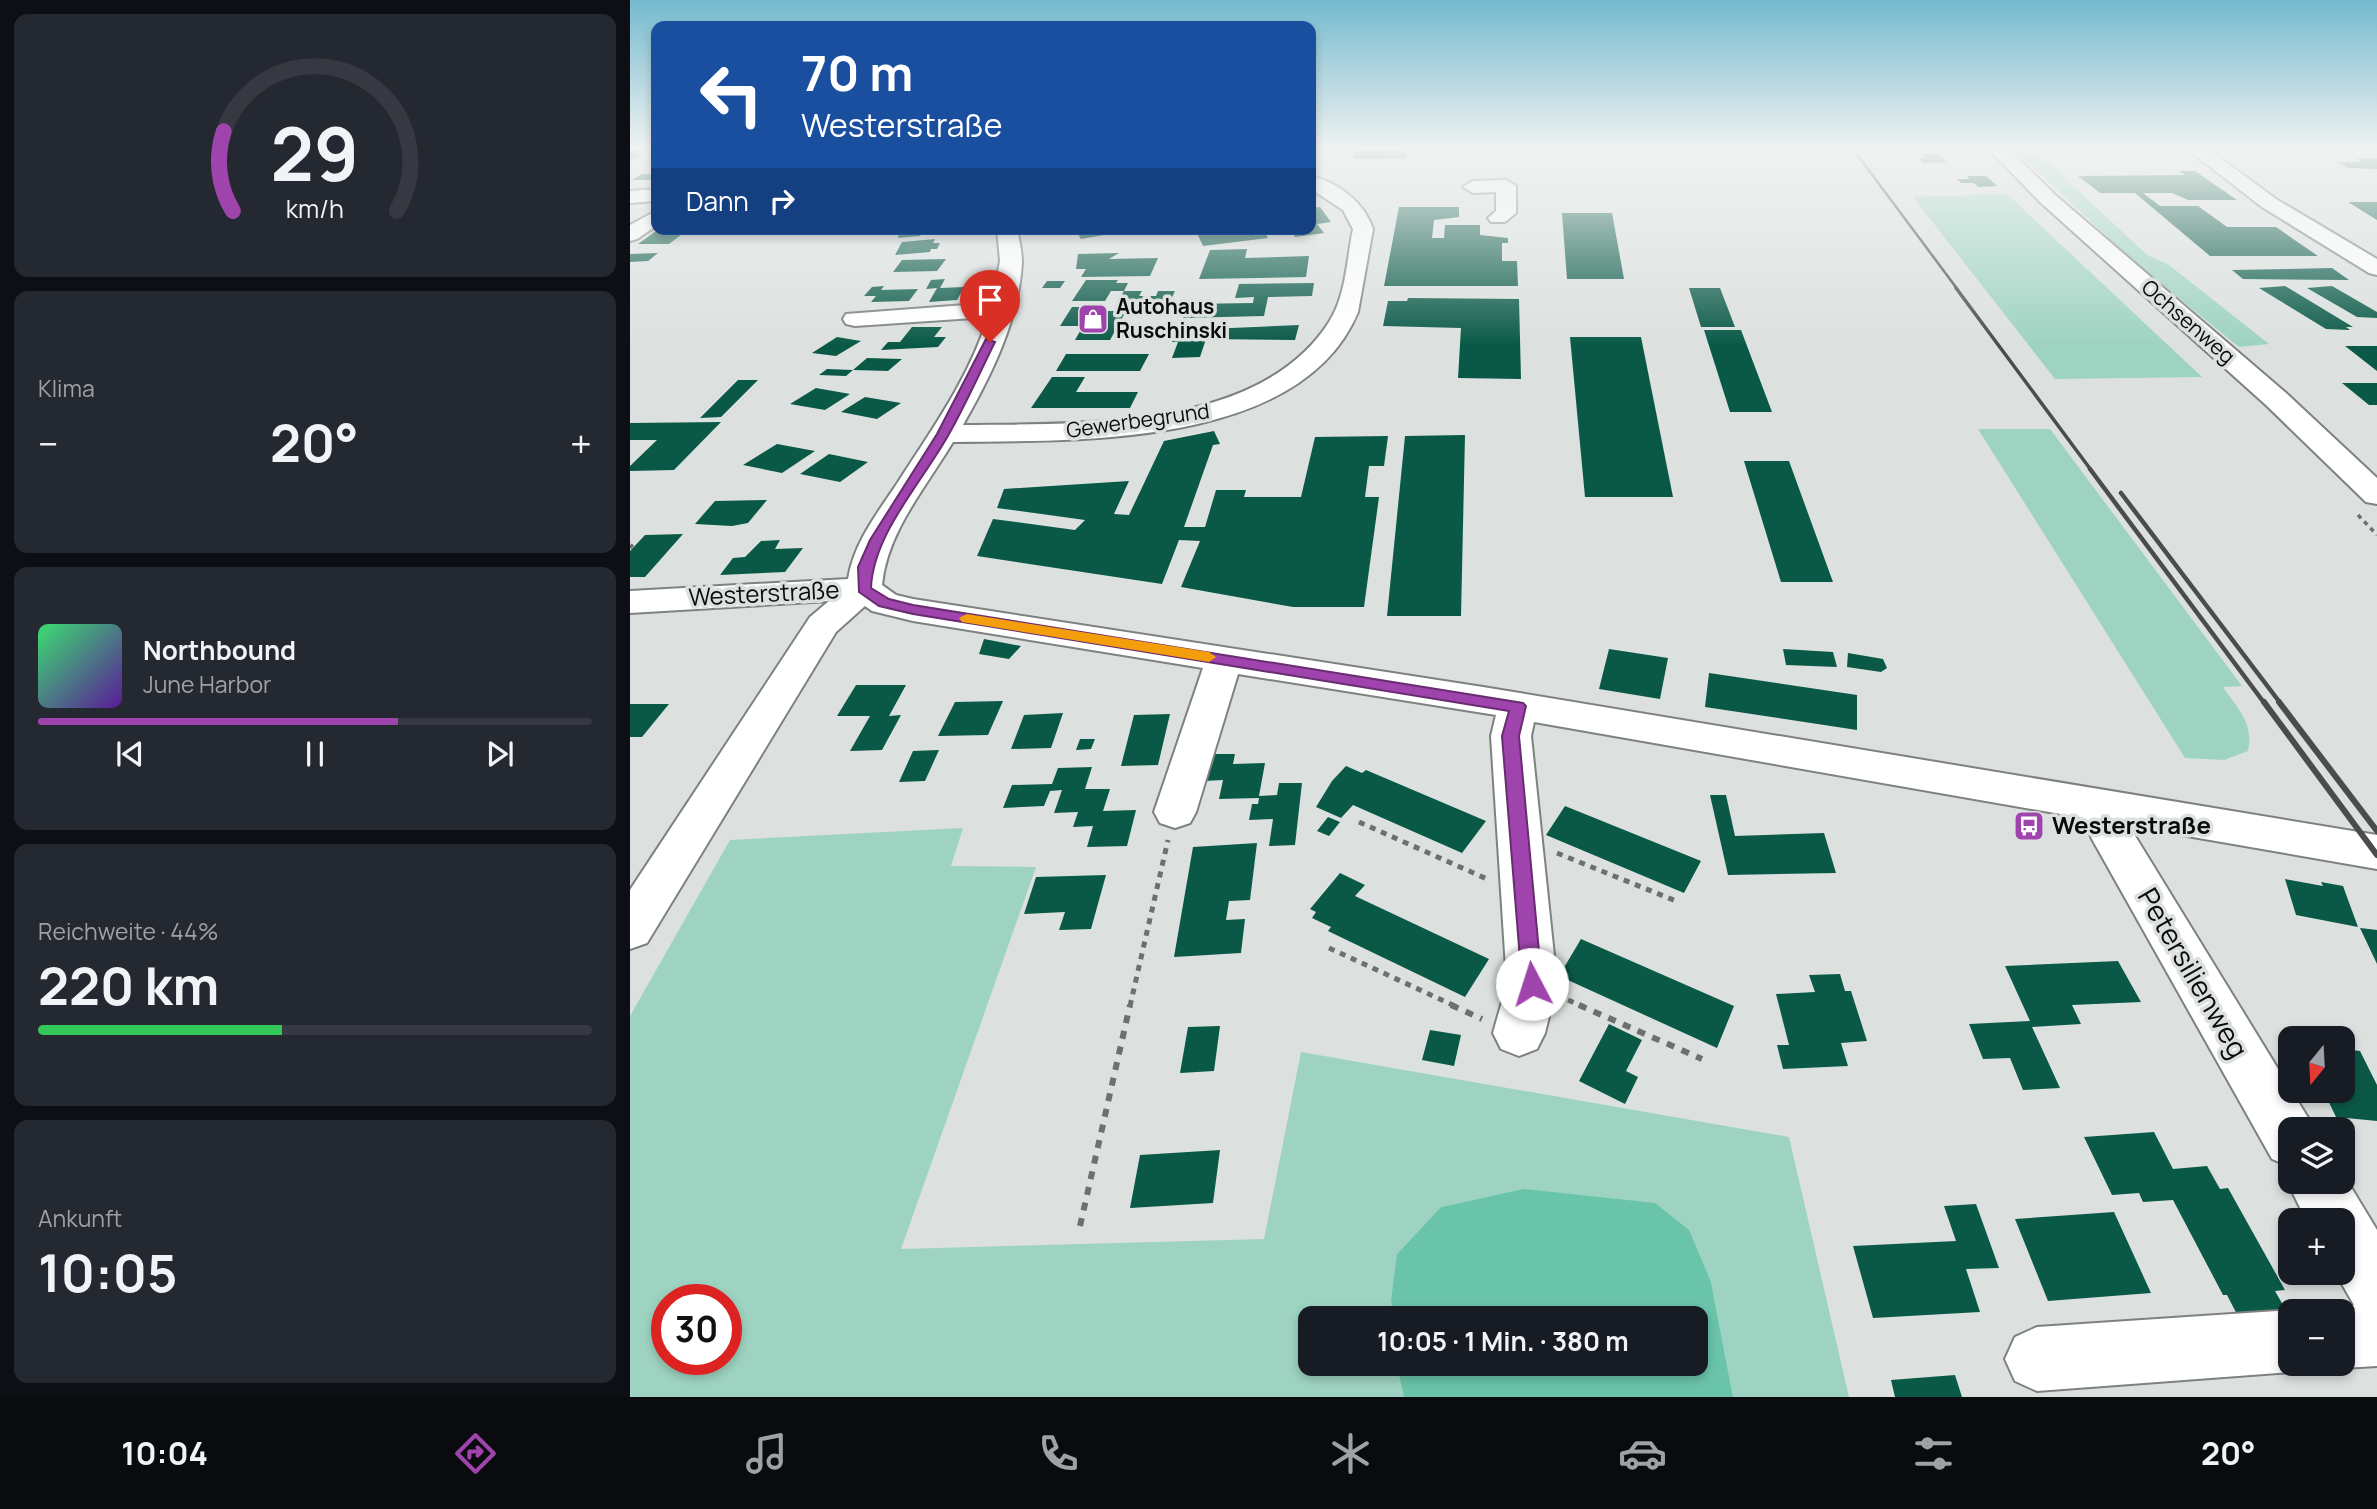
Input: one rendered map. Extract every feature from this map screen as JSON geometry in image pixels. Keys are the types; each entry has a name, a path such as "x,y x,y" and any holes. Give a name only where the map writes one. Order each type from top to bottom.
{"street":[{"name":"Gewerbegrund","path":"943,434 1058,431 1187,418 1246,402 1288,380 1308,364 1332,337 1341,322 1363,229 1357,214"},
{"path":"1498,218 1504,214"},
{"name":"Ochsenweg","path":"2065,214 2276,399 2377,495"},
{"path":"2287,214 2377,268"},
{"path":"630,235 651,220"},
{"path":"630,929 823,625 864,589 865,567 877,540 943,434 982,361 1002,309 1011,260 1008,235"},
{"path":"855,319 1002,309"},
{"name":"Westerstraße","path":"630,602 864,589 884,603 913,610 1518,706 2377,852"},
{"path":"1175,812 1224,660"},
{"path":"1518,706 1511,736 1532,984 1518,1033"},
{"name":"Petersilienweg","path":"2101,803 2107,827 2278,1118"},
{"path":"2355,1250 2377,1287"},
{"path":"2355,1336 2377,1335"},
{"path":"2037,1359 2278,1342"}],"path":[{"path":"630,548 634,543"},
{"path":"1080,1226 1175,812"},
{"path":"1359,822 1508,888 1524,889"},
{"path":"1520,843 1533,844 1676,901"},
{"path":"1329,947 1464,1013 1518,1033"},
{"path":"1532,984 1702,1059"}],"shaded area":[{"path":"1926,214 2029,214 2202,377 2055,379"},
{"path":"2083,214 2103,214 2147,255 2169,265 2269,344 2239,347 2132,260"},
{"path":"1978,429 2050,429 2242,686 2223,687 2247,724 2248,751 2224,760 2185,758"},
{"path":"963,828 951,866 1036,867 901,1249 1264,1239 1301,1052 1789,1137 1849,1397 1733,1397 1711,1282 1523,1189 1441,1207 1397,1254 1392,1306 1298,1306 1298,1376 1399,1376 1404,1397 630,1397 630,1016 730,840"},
{"path":"1523,1189 1655,1203 1689,1230 1711,1282 1733,1397 1404,1397 1399,1376 1708,1376 1708,1306 1392,1306 1397,1254 1441,1207"}],"building":[{"path":"1316,214 1325,214 1331,222 1317,224 1324,233 1316,234"},
{"path":"1398,214 1459,214 1459,217 1434,220 1432,238 1444,238 1445,225 1480,225 1480,235 1508,238 1508,243 1502,243 1502,261 1517,261 1518,286 1384,286"},
{"path":"1562,214 1612,214 1624,279 1567,279"},
{"path":"2160,214 2209,214 2227,227 2276,227 2318,256 2210,256"},
{"path":"651,235 681,235 669,244 638,244"},
{"path":"899,235 920,235 920,236 898,238"},
{"path":"1079,235 1104,235 1081,239"},
{"path":"1198,235 1266,235 1268,238 1203,246"},
{"path":"935,239 933,243 940,243 937,249 931,249 930,252 895,255 902,242"},
{"path":"1247,249 1245,258 1309,256 1306,277 1199,279 1210,250"},
{"path":"658,253 648,261 630,262 630,254"},
{"path":"1119,253 1109,259 1158,258 1150,276 1081,277 1086,269 1076,269 1078,254"},
{"path":"946,259 937,271 893,272 902,260"},
{"path":"2332,268 2349,280 2243,279 2232,270"},
{"path":"945,279 940,288 964,287 957,300 929,302 937,288 926,289 931,280"},
{"path":"1086,280 1118,280 1116,283 1128,283 1124,291 1111,291 1105,301 1072,301"},
{"path":"1047,281 1065,281 1060,288 1042,288"},
{"path":"1314,283 1312,296 1268,297 1264,316 1183,318 1188,304 1253,303 1254,297 1235,298 1239,284"},
{"path":"884,286 881,290 918,289 909,301 871,302 876,296 864,296 872,287"},
{"path":"2285,286 2353,327 2346,327 2350,330 2326,329 2259,288"},
{"path":"2332,286 2377,312 2377,318 2357,317 2307,288"},
{"path":"1689,288 1720,288 1735,327 1701,327"},
{"path":"1124,291 1142,291 1139,296 1156,296 1158,291 1175,291 1168,306 1115,307"},
{"path":"1408,298 1519,299 1521,379 1458,378 1461,328 1383,326 1388,301 1407,301"},
{"name":"Autohaus Ruschinski","path":"1072,307 1095,307 1092,311 1126,311 1110,340 1075,340 1083,326 1060,326"},
{"path":"1299,325 1295,340 1206,339 1200,357 1172,358 1178,342 1172,342 1176,333 1184,333 1185,330"},
{"path":"912,327 942,327 934,337 946,337 938,347 881,350 888,342 900,342"},
{"path":"1704,330 1741,330 1772,412 1730,412"},
{"path":"837,337 861,341 836,356 812,353"},
{"path":"1570,337 1641,337 1673,497 1585,497"},
{"path":"2345,346 2377,346 2377,371"},
{"path":"1066,354 1149,354 1140,371 1056,371"},
{"path":"867,358 902,359 888,371 853,370"},
{"path":"827,369 853,370 846,376 819,375"},
{"path":"1052,377 1085,377 1076,392 1138,392 1130,408 1031,408"},
{"path":"738,380 758,380 721,417 700,418"},
{"path":"2342,383 2377,383 2377,405 2369,405"},
{"path":"816,388 850,394 825,410 790,404"},
{"path":"865,397 901,403 877,419 841,412"},
{"path":"721,422 674,470 630,471 630,466 657,440 630,440 630,423"},
{"path":"1214,431 1220,444 1213,445 1184,527 1205,527 1216,490 1246,490 1244,497 1301,497 1315,437 1388,436 1384,466 1369,466 1365,497 1379,497 1364,607 1293,607 1181,587 1200,541 1179,540 1162,584 977,556 993,519 1075,530 1085,520 997,508 1004,489 1129,481 1114,514 1129,515 1164,441"},
{"path":"1465,435 1461,616 1387,616 1405,436"},
{"path":"777,444 815,451 782,473 743,465"},
{"path":"829,454 868,462 840,482 800,474"},
{"path":"1744,461 1789,461 1833,582 1781,582"},
{"path":"767,500 748,523 732,526 695,524 715,501"},
{"path":"683,534 645,577 630,577 630,551 645,535"},
{"path":"780,540 775,549 803,548 785,572 720,575 733,558 745,557 761,541"},
{"path":"984,639 1021,646 1009,659 979,654"},
{"path":"1609,649 1668,658 1660,699 1599,689"},
{"path":"1783,649 1833,652 1837,667 1786,665"},
{"path":"1848,653 1883,659 1887,668 1881,672 1847,667"},
{"path":"1709,673 1857,695 1857,730 1705,707"},
{"path":"856,685 906,685 889,716 901,715 882,750 850,751 870,716 837,716"},
{"path":"1003,701 988,735 938,736 955,702"},
{"path":"630,704 669,704 642,737 630,737"},
{"path":"1063,713 1051,748 1011,749 1024,715"},
{"path":"1170,714 1158,765 1121,766 1134,715"},
{"path":"1080,739 1095,739 1091,749 1076,750"},
{"path":"939,750 925,781 899,782 913,751"},
{"path":"1210,754 1235,754 1233,764 1265,763 1259,796 1277,795 1279,783 1302,783 1295,845 1269,846 1273,819 1249,820 1252,804 1258,804 1259,798 1219,799 1223,780 1204,781"},
{"path":"1346,766 1362,773 1366,770 1486,821 1462,853 1353,805 1341,818 1316,807 1332,781"},
{"path":"1092,767 1085,789 1110,789 1103,811 1136,810 1127,846 1087,847 1093,826 1073,827 1078,812 1054,813 1062,790 1050,791 1044,806 1003,808 1012,785 1052,784 1058,768"},
{"path":"1710,795 1726,795 1735,836 1824,833 1836,873 1728,875"},
{"path":"1565,806 1701,861 1684,893 1546,835"},
{"path":"1328,817 1340,822 1329,836 1317,831"},
{"path":"1257,843 1250,900 1229,901 1226,920 1245,919 1241,953 1174,957 1193,847"},
{"path":"1340,873 1365,885 1355,896 1489,959 1465,997 1328,931 1331,927 1312,918 1316,912 1310,909"},
{"path":"1106,875 1091,929 1059,930 1065,912 1024,914 1036,877"},
{"path":"2285,879 2323,886 2321,882 2343,886 2358,927 2296,915"},
{"path":"2360,928 2377,930 2377,964"},
{"path":"1581,939 1734,1006 1717,1048 1559,976"},
{"path":"2118,961 2141,1002 2072,1005 2081,1024 2032,1027 2060,1088 2023,1090 2010,1058 1983,1059 1969,1024 2030,1021 2005,966"},
{"path":"1840,974 1845,991 1851,991 1867,1041 1841,1043 1848,1066 1783,1069 1777,1045 1789,1045 1776,994 1815,992 1809,975"},
{"path":"1609,1024 1642,1040 1626,1071 1638,1077 1625,1104 1579,1081"},
{"path":"1220,1026 1214,1071 1180,1073 1188,1027"},
{"path":"1430,1030 1461,1035 1454,1066 1422,1060"},
{"path":"2356,1051 2360,1051 2377,1085 2377,1121 2336,1117 2329,1103 2356,1102"},
{"path":"2154,1132 2173,1169 2207,1166 2220,1189 2228,1188 2278,1277 2278,1285 2282,1285 2285,1290 2275,1291 2280,1299 2278,1320 2242,1324 2227,1295 2223,1295 2173,1200 2143,1202 2139,1193 2112,1195 2084,1137"},
{"path":"1220,1150 1213,1203 1130,1208 1140,1155"},
{"path":"1976,1204 1999,1268 1966,1269 1980,1312 1873,1318 1853,1246 1956,1241 1944,1206"},
{"path":"2114,1212 2151,1293 2048,1301 2015,1219"},
{"path":"1955,1375 1962,1397 1895,1397 1891,1380"}],"railway":[{"path":"1902,214 1958,290"},
{"path":"1956,288 2091,470"},
{"path":"2090,469 2265,704"},
{"path":"2121,493 2281,704"},
{"path":"2264,702 2377,855"},
{"path":"2279,702 2377,831"}],"slow traffic":[{"path":"967,618 1209,657"}],"place":[{"name":"Autohaus Ruschinski","path":"1093,319"},
{"name":"Westerstraße","path":"2029,826"}],"route":[{"path":"990,342 943,434 877,540 865,567 864,589 884,603 913,610 1518,706 1511,736 1532,984"}]}
